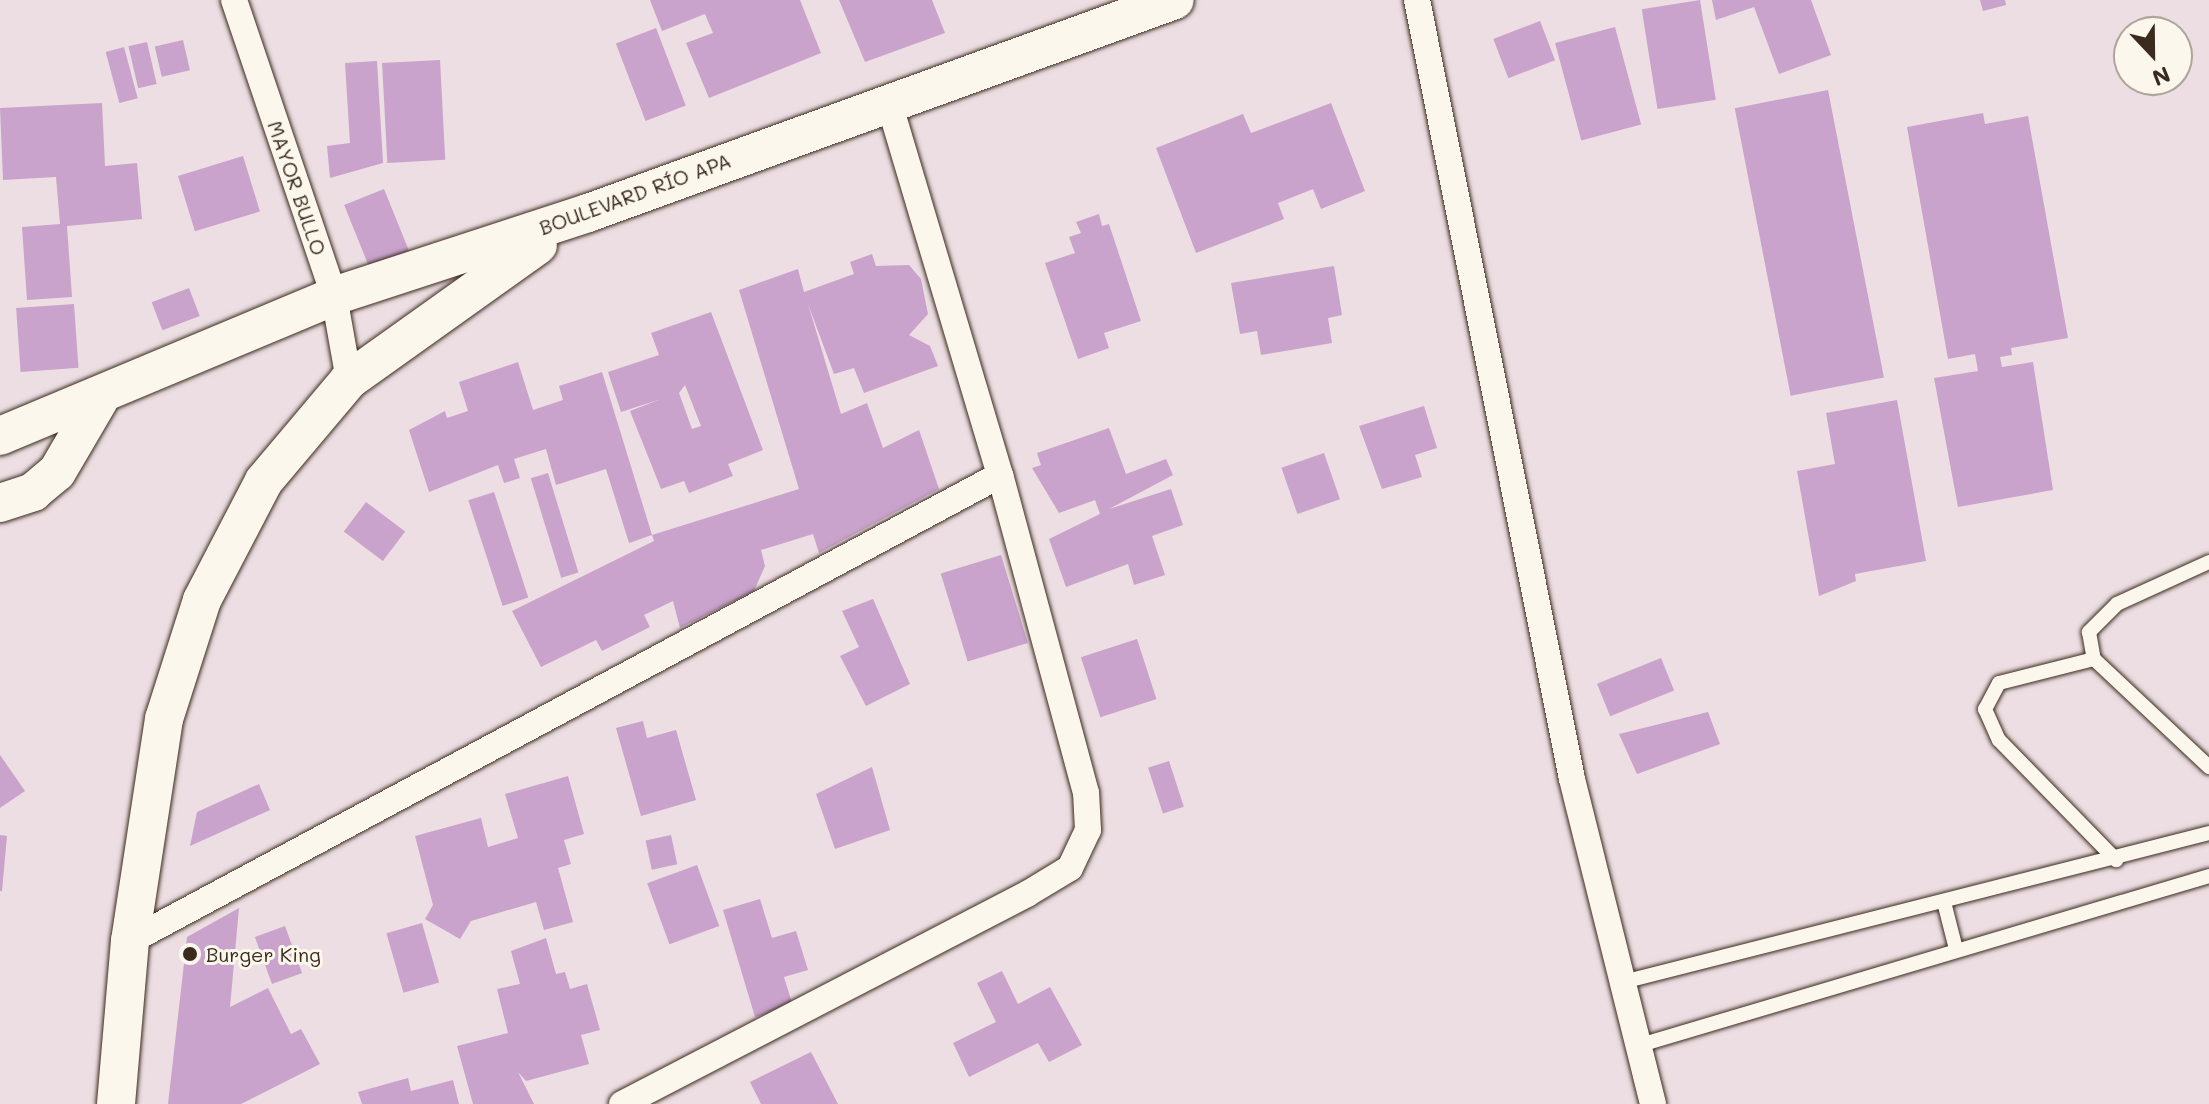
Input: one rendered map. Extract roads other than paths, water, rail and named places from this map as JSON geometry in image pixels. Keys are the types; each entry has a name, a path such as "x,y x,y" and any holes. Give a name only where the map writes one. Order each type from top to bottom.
{"main road":[{"name":"BOULEVARD RÍO APA","path":"0,436 99,400 334,296 588,213 1171,1"},
{"path":"116,1104 130,941 164,719 202,600 264,481 349,380 456,296 588,213"},
{"path":"0,503 33,492 57,472 99,400"}],"street":[{"name":"MAYOR BULLO","path":"234,0 334,296 349,380"},
{"path":"1417,0 1619,983 1653,1104"},
{"path":"622,1104 1070,868 1088,830 1086,793 1000,475 889,103"},
{"path":"130,941 1000,475"}],"lane":[{"path":"2209,562 2117,604 2089,632 2094,659 2209,767"},
{"path":"2094,659 1999,683 1985,709 1999,740 2116,860"},
{"path":"1619,983 2116,860 2209,833"},
{"path":"1637,1046 2209,876"},
{"path":"1944,902 1956,949"}],"place":[{"name":"Burger King","path":"190,954"}]}
